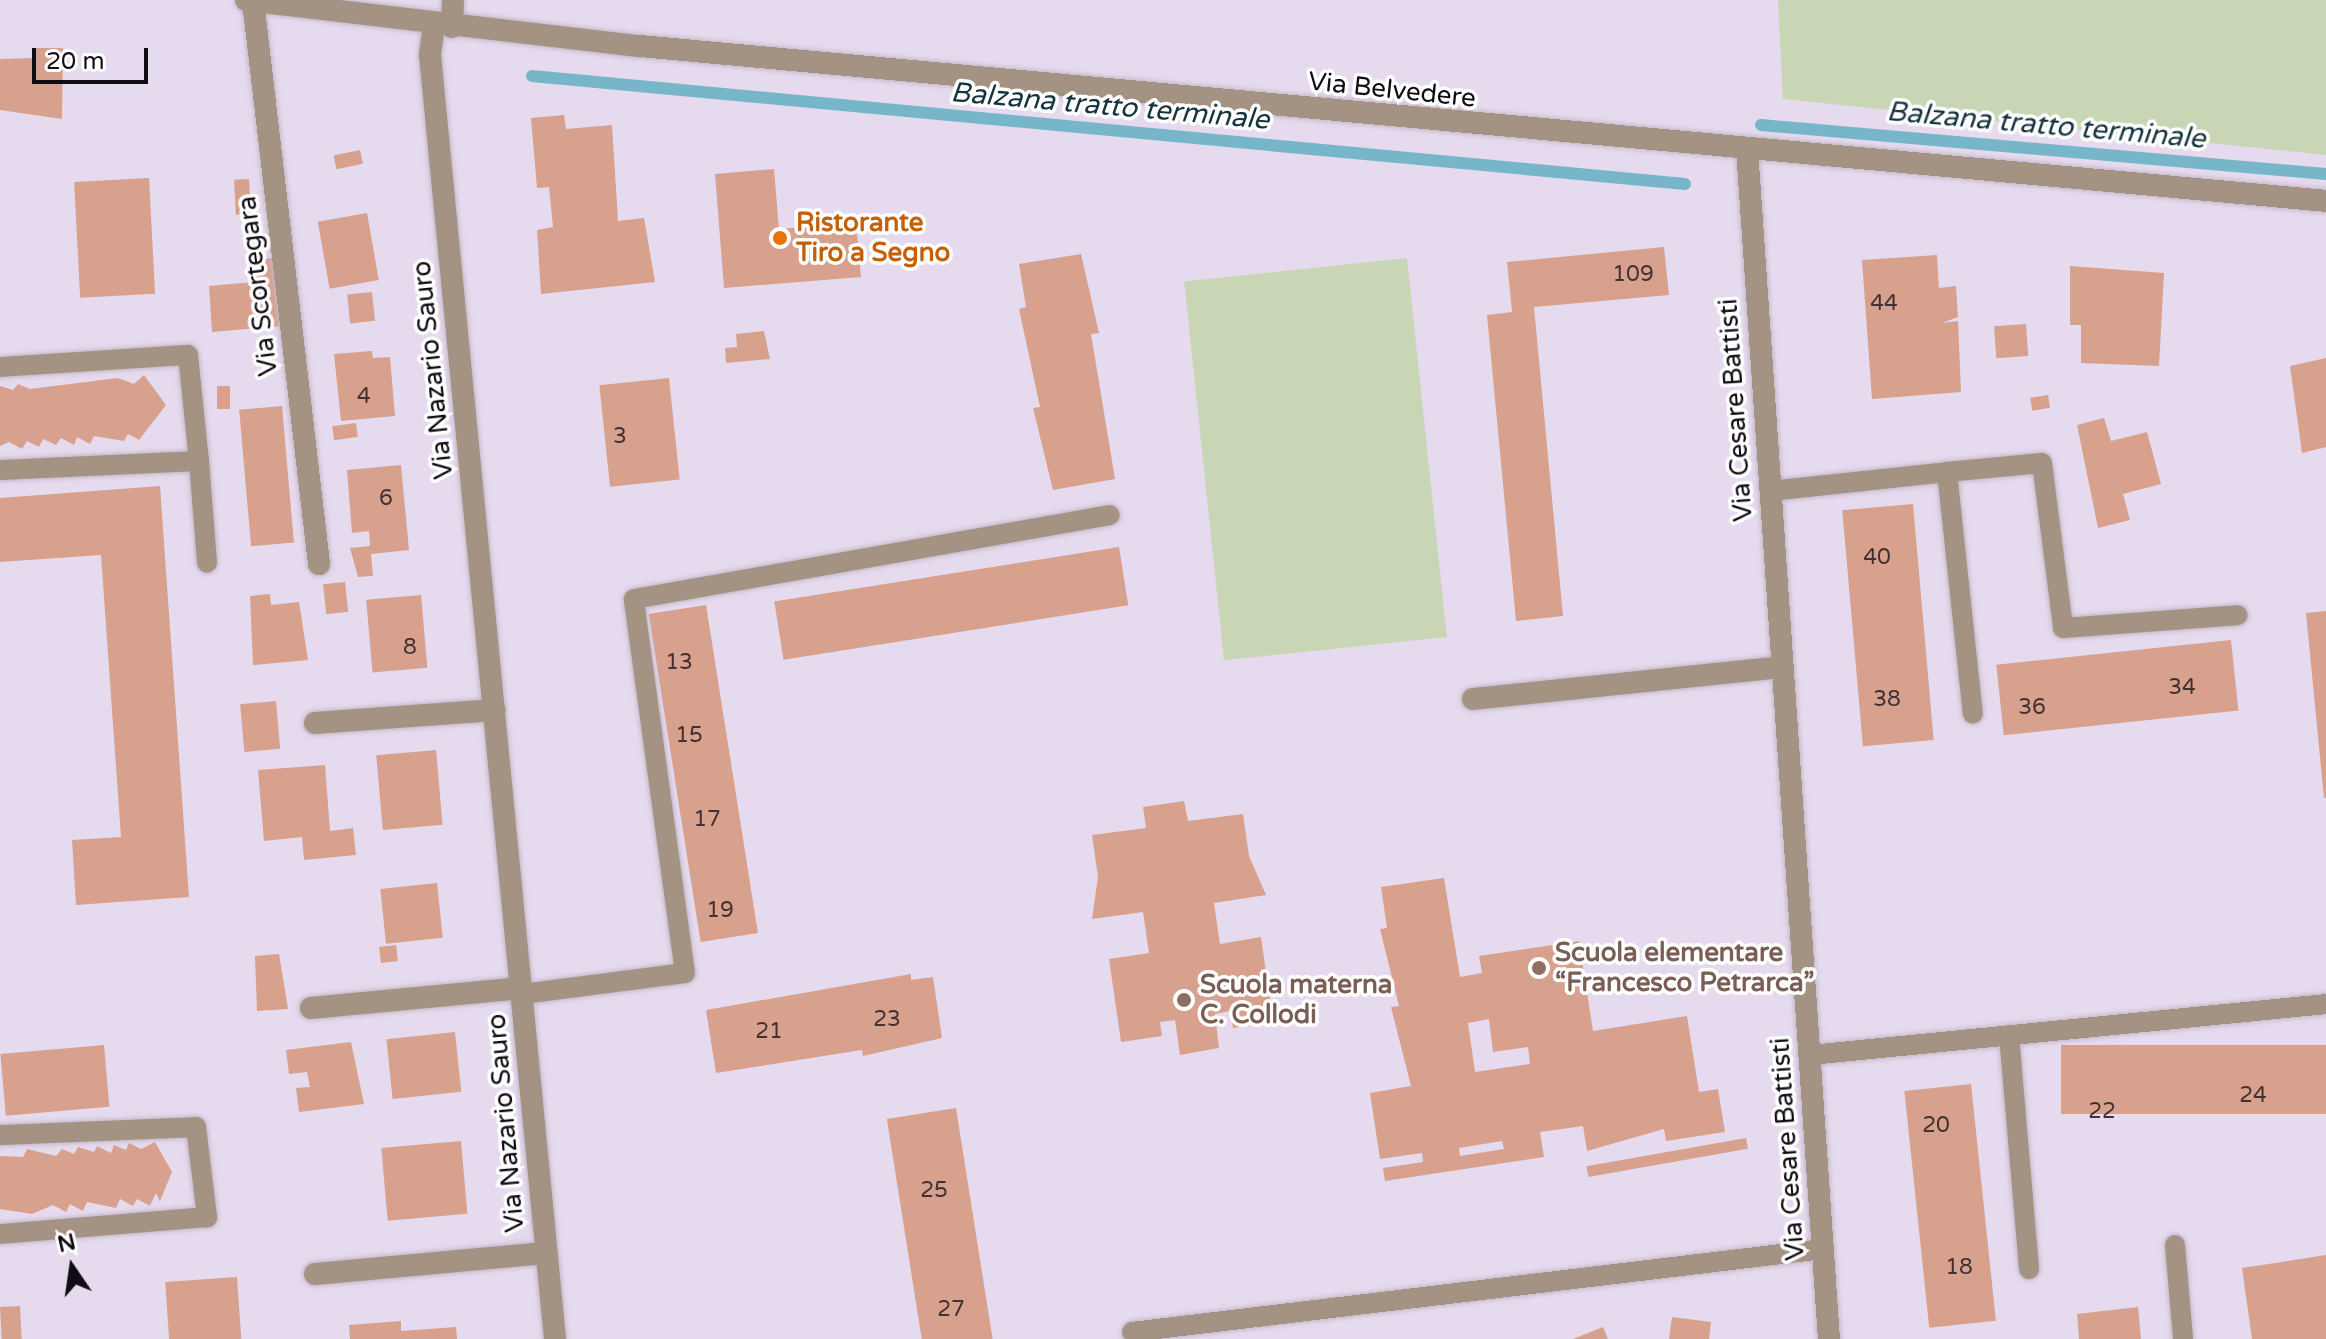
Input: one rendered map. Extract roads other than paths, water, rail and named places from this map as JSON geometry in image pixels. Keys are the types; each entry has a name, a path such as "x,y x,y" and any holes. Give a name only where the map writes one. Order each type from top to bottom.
{"street":[{"path":"443,26 453,0"},
{"name":"Via Scortegara","path":"319,564 250,1 443,26"},
{"name":"Via Belvedere","path":"443,26 2326,201"},
{"name":"Via Nazario Sauro","path":"443,26 430,55 555,1339"},
{"name":"Via Cesare Battisti","path":"1747,149 1829,1339"},
{"path":"1473,699 1782,667"},
{"path":"315,723 495,710"},
{"name":"Via Nazario Sauro","path":"311,1008 523,991"},
{"name":"Via Nazario Sauro","path":"315,1274 545,1253"}],"lane":[{"path":"0,367 188,355 207,563"},
{"path":"0,470 199,461"},
{"path":"1770,491 2042,463 2063,628 2238,615"},
{"path":"1947,472 1973,714"},
{"path":"523,991 685,973 634,599 1110,515"},
{"path":"1810,1055 2326,1004"},
{"path":"2009,1035 2029,1269"},
{"path":"0,1135 196,1127 207,1217 0,1234"},
{"path":"2175,1245 2183,1339"},
{"path":"1132,1332 1823,1249"}],"waterway":[{"name":"Balzana tratto terminale","path":"532,76 1685,184"},
{"name":"Balzana tratto terminale","path":"1761,125 2326,174"}],"place":[{"name":"Ristorante Tiro a Segno","path":"780,238"},
{"name":"Scuola elementare “Francesco Petrarca”","path":"1539,968"},
{"name":"Scuola materna C. Collodi","path":"1184,1000"}]}
